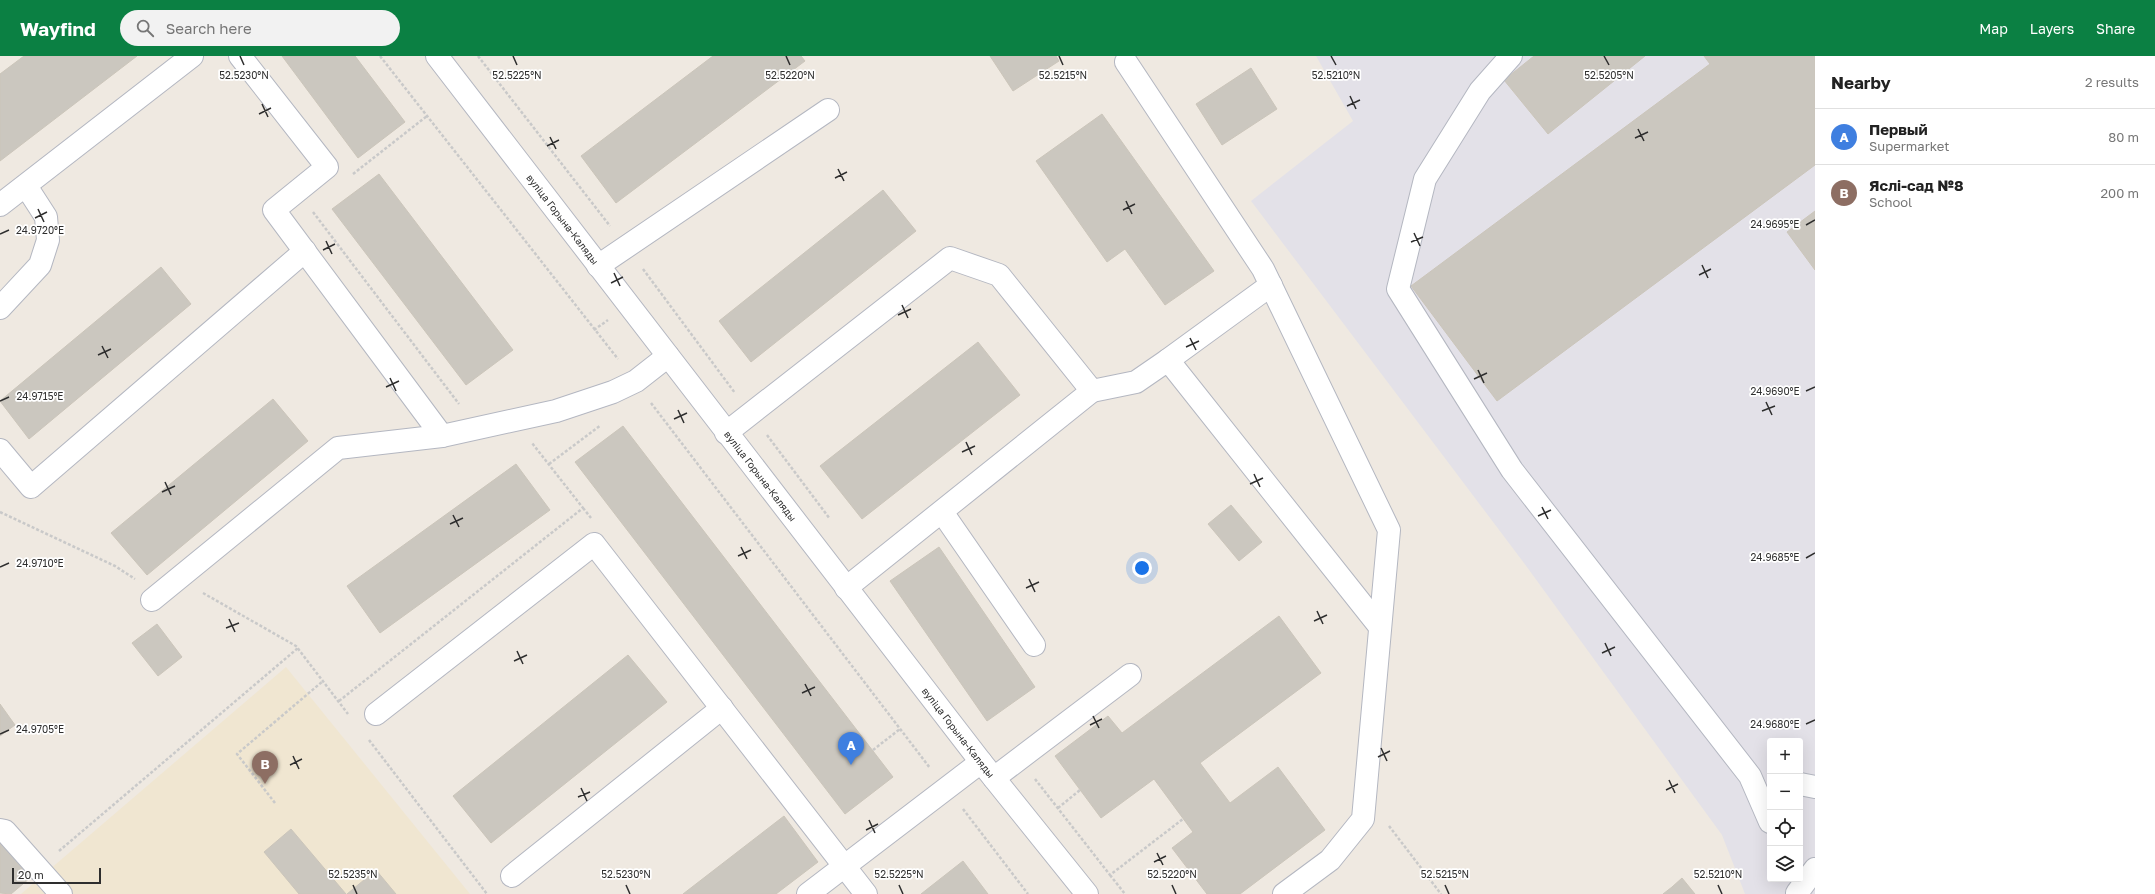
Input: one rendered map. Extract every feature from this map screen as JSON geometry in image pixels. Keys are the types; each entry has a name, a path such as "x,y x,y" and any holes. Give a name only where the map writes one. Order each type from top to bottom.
{"street":[{"path":"0,206 192,56"},
{"path":"240,56 327,167 274,210 442,436"},
{"name":"вуліца Горына-Каляды","path":"437,56 987,770 1088,894"},
{"path":"1511,56 1480,91 1425,179 1398,289 1512,470 1760,778 1767,810"},
{"path":"1126,62 1263,269 1389,530 1363,819 1330,860 1284,894"},
{"path":"598,266 828,110"},
{"path":"0,308 40,265 48,240 46,217 26,186"},
{"path":"0,450 31,487 305,251"},
{"path":"726,433 950,258 999,275 1092,391"},
{"path":"846,588 1092,391 1136,382 1271,285"},
{"path":"155,597 338,448 442,436 556,411 613,392 636,381 668,356"},
{"path":"1168,360 1380,627"},
{"path":"942,512 1034,646"},
{"path":"376,714 594,544 866,894"},
{"path":"808,894 946,789 987,770 1019,759 1130,675"},
{"path":"512,876 722,708"},
{"path":"1803,785 1815,787"},
{"path":"0,830 5,830 61,894"},
{"path":"1795,889 1815,869"}],"path":[{"path":"380,56 636,381 900,730 1028,894"},
{"path":"478,56 626,247 831,520"},
{"path":"349,178 427,116"},
{"path":"310,208 478,428"},
{"path":"339,701 583,508 514,420"},
{"path":"549,464 606,422"},
{"path":"0,512 115,566 155,597"},
{"path":"179,578 298,648 353,720"},
{"path":"39,869 298,648"},
{"path":"275,803 238,754 323,681"},
{"path":"873,750 900,730"},
{"path":"367,739 487,894"},
{"path":"1019,759 1126,894"},
{"path":"1058,808 1080,790"},
{"path":"1365,796 1441,894"},
{"path":"1110,875 1183,819"}],"shaded area":[{"path":"1316,56 1815,56 1815,894 1745,894 1722,835 1524,563 1251,201 1353,121"},
{"path":"286,667 470,894 21,894"}],"building":[{"path":"24,56 137,56 0,161 0,74"},
{"path":"282,56 355,56 405,122 358,158"},
{"path":"713,56 801,56 805,61 616,203 581,156"},
{"path":"990,56 1056,56 1059,61 1013,91"},
{"path":"1534,56 1645,56 1548,134 1504,80"},
{"path":"1704,56 1815,56 1815,165 1497,401 1411,286 1710,64"},
{"path":"1251,68 1277,109 1222,145 1196,104"},
{"path":"1102,114 1214,271 1165,305 1125,249 1107,262 1036,161"},
{"path":"379,174 513,350 466,385 332,209"},
{"path":"883,190 916,231 751,362 719,321"},
{"path":"1815,211 1815,270 1787,232"},
{"path":"161,267 191,304 29,439 0,401"},
{"path":"978,342 1020,395 862,519 820,466"},
{"path":"273,399 308,441 147,575 111,533"},
{"path":"623,426 893,777 845,814 575,462"},
{"path":"516,464 550,510 380,633 347,586"},
{"path":"1231,505 1262,542 1239,561 1208,524"},
{"path":"939,547 1035,687 987,721 890,581"},
{"path":"1279,616 1321,673 1200,763 1230,803 1278,767 1325,830 1240,894 1207,894 1172,848 1193,832 1154,779 1101,818 1055,756 1108,716 1122,733"},
{"path":"157,624 182,657 158,676 132,643"},
{"path":"628,655 667,702 491,843 453,796"},
{"path":"0,704 15,725 0,736"},
{"path":"784,816 818,862 776,894 683,894"},
{"path":"291,829 346,894 299,894 264,852"},
{"path":"0,840 36,873 11,894 0,893"},
{"path":"963,861 988,894 921,894"},
{"path":"376,870 396,894 347,894"},
{"path":"1682,878 1695,894 1663,894 1672,887"}],"place":[{"name":"Первый","path":"851,765"},
{"name":"Яслі-сад №8","path":"265,784"}]}
